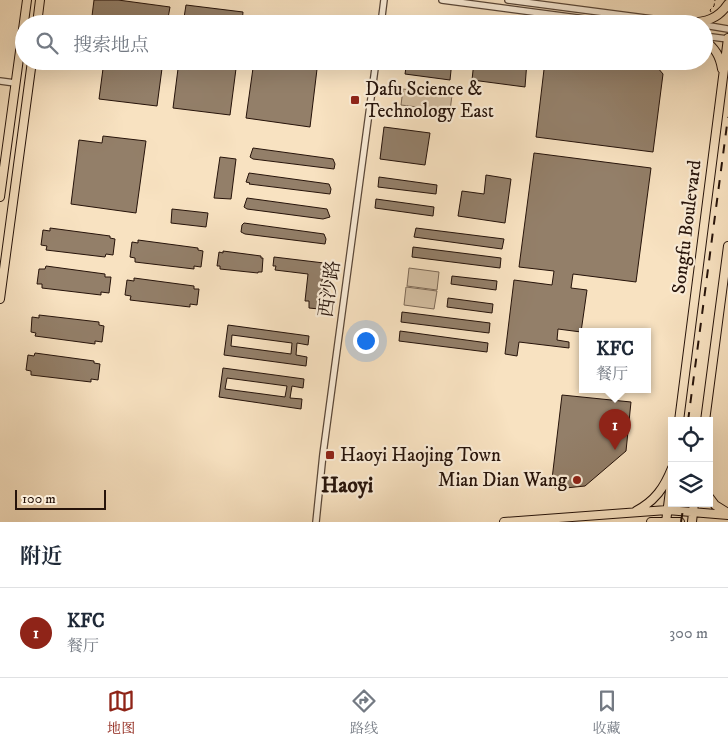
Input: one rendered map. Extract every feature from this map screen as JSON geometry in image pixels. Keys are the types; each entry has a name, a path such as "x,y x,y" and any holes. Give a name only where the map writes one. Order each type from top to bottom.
{"main road":[{"path":"24,15 26,0"},
{"path":"38,15 40,0"},
{"path":"715,18 728,4"},
{"name":"Songfu Boulevard","path":"680,417 728,39"},
{"path":"713,48 718,54 722,66 723,79"},
{"path":"0,196 17,70"},
{"path":"0,299 31,70"},
{"path":"706,417 728,246"},
{"path":"631,513 652,501 668,475"},
{"path":"713,502 728,514"},
{"path":"666,522 668,503"},
{"path":"504,522 694,507 728,514"},
{"path":"692,522 694,507"},
{"path":"651,522 680,522"}],"street":[{"path":"382,15 384,0"},
{"path":"442,0 555,15"},
{"path":"508,0 622,15"},
{"path":"713,27 728,28"},
{"path":"713,37 728,39"},
{"name":"西沙路","path":"316,522 324,445 375,70"},
{"path":"0,81 15,83"}],"path":[{"path":"715,0 714,6 710,10 715,18"}],"shaded area":[{"path":"403,89 452,95 450,111 401,105"},
{"path":"409,268 439,272 437,290 407,286"},
{"path":"406,287 437,291 434,309 404,305"}],"building":[{"path":"94,0 118,0 170,7 169,15 92,15"},
{"path":"186,5 243,12 243,15 184,15"},
{"path":"103,70 162,70 157,106 99,99"},
{"path":"178,70 236,70 230,115 173,108"},
{"path":"253,70 317,70 310,127 246,118"},
{"path":"406,70 451,70 450,80 405,74"},
{"path":"473,70 526,70 525,87 472,80"},
{"path":"544,70 660,70 663,74 653,152 536,137"},
{"path":"384,127 430,133 425,165 380,159"},
{"path":"103,136 146,141 136,213 71,204 79,140 102,143"},
{"path":"253,148 333,159 334,169 253,159 250,157"},
{"path":"534,153 651,168 636,282 573,274 571,288 587,290 582,328 579,328 579,332 558,329 557,340 569,342 569,348 519,342 517,356 505,354 514,280 552,285 554,271 519,267"},
{"path":"220,157 236,159 231,199 214,198"},
{"path":"249,173 329,184 330,194 249,184 246,182"},
{"path":"486,175 511,179 505,223 458,216 462,191 484,194"},
{"path":"379,177 437,185 436,194 378,187"},
{"path":"247,198 327,209 330,217 323,219 247,209 244,207"},
{"path":"376,199 434,207 433,216 375,208"},
{"path":"172,209 208,213 206,227 171,223"},
{"path":"244,223 324,234 325,244 245,234 241,232"},
{"path":"50,228 110,236 110,238 115,239 113,255 106,254 105,257 46,250 47,246 41,245 43,230 50,231"},
{"path":"416,228 504,239 502,249 414,237"},
{"path":"138,240 198,248 198,250 203,251 201,267 194,266 194,269 135,262 135,258 130,257 132,242 138,243"},
{"path":"413,247 501,258 500,268 412,257"},
{"path":"223,251 261,256 263,258 262,272 220,269 220,266 217,266 219,252 223,253"},
{"path":"274,257 324,263 319,309 309,308 309,301 305,301 308,274 275,270 276,266 273,266"},
{"path":"46,266 105,274 105,277 111,277 109,293 101,292 101,295 42,288 42,284 37,284 39,269 45,269"},
{"path":"452,276 497,281 496,290 451,284"},
{"path":"134,278 194,286 194,289 199,289 197,305 190,304 190,307 130,300 131,296 125,295 127,280 134,281"},
{"path":"448,298 493,304 492,313 447,307"},
{"path":"402,312 490,323 489,333 401,322"},
{"path":"39,315 99,322 99,325 104,326 102,342 95,341 95,344 35,336 36,333 31,332 32,317 39,318"},
{"path":"228,325 309,336 308,345 297,343 296,355 307,357 306,366 224,355","holes":["232,335 292,343 291,354 231,346"]},
{"path":"400,331 488,343 487,352 399,341"},
{"path":"35,353 94,361 94,363 100,364 98,380 91,379 91,382 31,375 31,371 26,370 28,355 34,356"},
{"path":"223,368 304,379 303,388 292,386 290,398 302,399 301,409 219,397","holes":["227,378 287,386 285,397 225,389"]},
{"path":"562,395 631,402 626,451 585,486 556,489 552,479"}],"railway":[{"path":"689,417 728,117"},
{"path":"681,522 683,507"}],"place":[{"name":"Dafu Science & Technology East","path":"355,100"},
{"name":"KFC","path":"615,450"},
{"name":"Haoyi Haojing Town","path":"330,455"},
{"name":"Mian Dian Wang","path":"577,480"}],"district":[{"name":"Haoyi","path":"347,486"}]}
